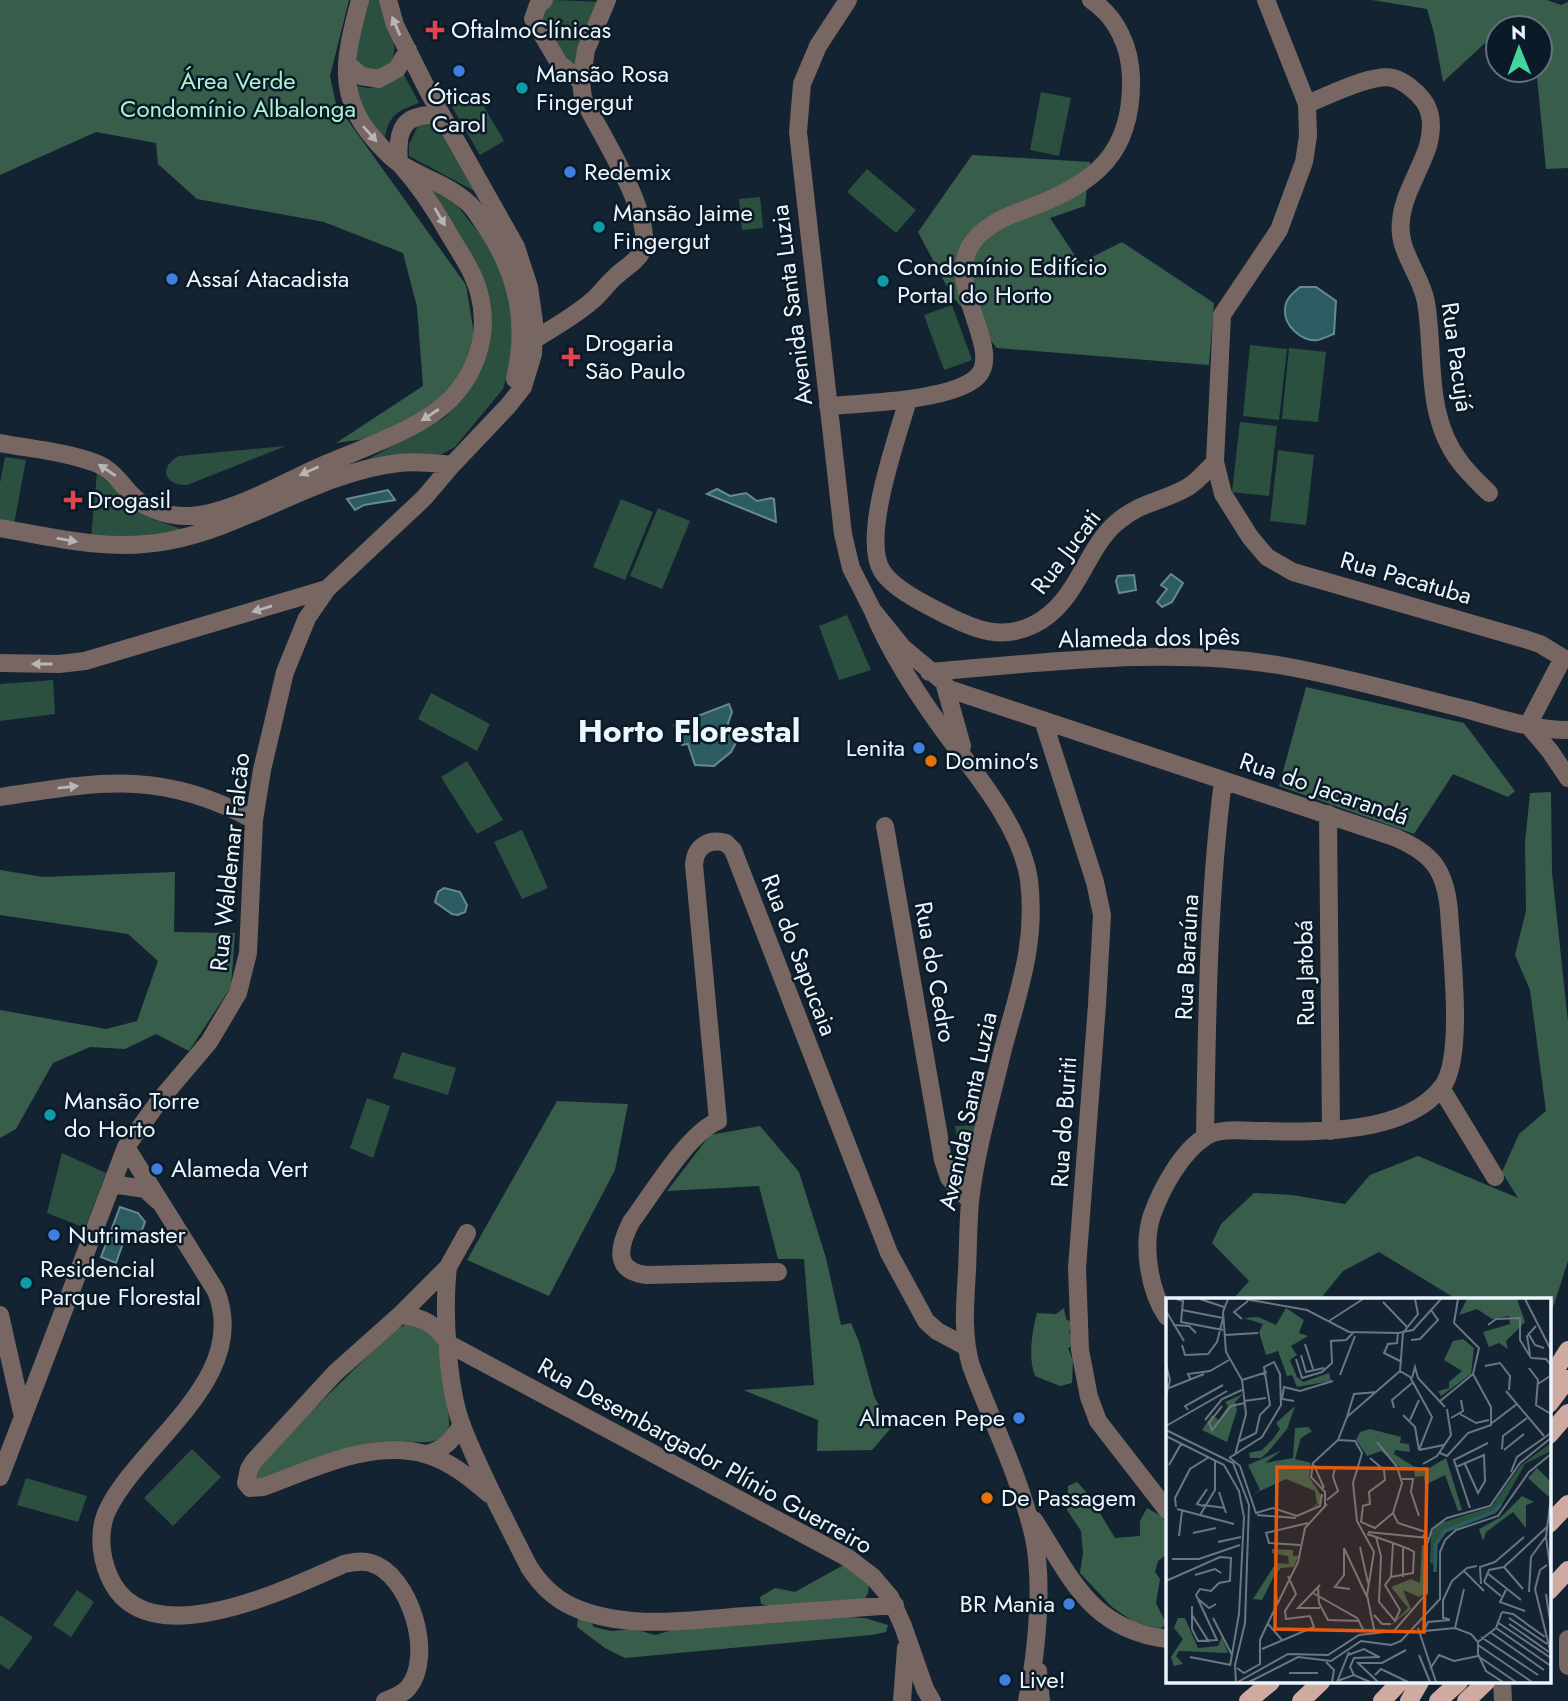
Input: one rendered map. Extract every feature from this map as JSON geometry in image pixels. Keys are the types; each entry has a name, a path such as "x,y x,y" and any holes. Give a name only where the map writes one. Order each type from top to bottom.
{"main road":[{"path":"1550,1378 1568,1350"},
{"path":"1550,1403 1568,1379"},
{"path":"1550,1434 1568,1413"},
{"path":"1550,1523 1568,1504"},
{"path":"1550,1510 1568,1514"},
{"path":"1550,1590 1568,1570"},
{"path":"1248,1701 1269,1684"},
{"path":"1301,1701 1319,1684"},
{"path":"1382,1701 1398,1684"},
{"path":"1409,1701 1419,1684"},
{"path":"1438,1701 1457,1684"},
{"path":"1466,1701 1484,1684"}],"street":[{"name":"Rua Waldemar Falcão","path":"360,0 347,63 348,93 356,117 388,155 469,203 492,236 511,273 528,331"},
{"name":"Rua Waldemar Falcão","path":"0,1477 126,1147 159,1101 209,1042 238,993 248,953 254,820 272,722 285,672 307,618 327,589 435,486 508,406 528,331 528,287 516,247 441,114 395,25 388,0"},
{"path":"544,0 538,5 533,19 559,63 580,82"},
{"path":"528,331 575,314 635,261 644,243 643,230 630,188 583,99 580,82 586,50 607,0"},
{"name":"Avenida Santa Luzia","path":"848,0 818,46 802,84 799,107 799,156 846,554 884,638 1014,834 1028,877 1032,930 1027,958 976,1163 970,1201 965,1346 1032,1528 1038,1575 1035,1643 1027,1701"},
{"path":"828,406 908,400 955,388 978,376 984,365 984,345 968,301 964,267 967,251 989,226 1061,195 1085,181 1116,149 1124,134 1131,96 1128,53 1112,20 1091,0"},
{"path":"1215,462 1222,315 1271,244 1285,216 1306,150 1309,120 1307,104 1266,0"},
{"path":"347,63 361,76 379,79 397,69 408,50"},
{"name":"Rua Pacujá","path":"1307,104 1366,82 1392,78 1403,82 1419,95 1426,105 1430,118 1429,144 1403,208 1401,237 1426,302 1431,379 1438,417 1459,461 1489,493"},
{"path":"0,443 99,464 116,476 131,495 154,510 182,516 198,516 245,500 372,444 436,412 450,400 471,374 481,342 482,308 474,278 428,196 399,163 398,142 404,125 420,115 441,114"},
{"name":"Rua Jucati","path":"908,400 881,499 876,525 876,557 881,570 890,581 934,609 984,632 1011,633 1034,625 1050,615 1067,596 1114,524 1145,503 1186,488 1215,462"},
{"path":"0,528 91,545 168,541 206,530 330,482 379,467 410,462 452,465"},
{"name":"Rua Pacatuba","path":"1215,462 1223,494 1255,543 1267,558 1277,564 1293,572 1525,639 1563,657 1528,725"},
{"path":"379,467 410,467 421,470 435,486"},
{"name":"Rua Jucati","path":"1186,488 1223,494"},
{"path":"0,663 59,664 85,661 327,589"},
{"name":"Avenida Santa Luzia","path":"873,611 903,648 940,678 968,762"},
{"name":"Alameda dos Ipês","path":"932,672 1136,658 1251,660 1360,683 1528,725 1568,730"},
{"path":"914,684 920,675 932,672"},
{"path":"931,710 939,709 947,696"},
{"name":"Rua do Jacarandá","path":"947,696 1043,720 1328,814 1415,846 1432,860 1442,874 1447,890 1455,1042 1448,1076 1441,1088"},
{"name":"Rua do Buriti","path":"1043,720 1095,882 1102,915 1077,1268 1080,1350 1089,1398 1098,1421 1166,1509"},
{"path":"1528,725 1568,778"},
{"name":"Rua Baraúna","path":"1205,1136 1210,975 1223,781"},
{"path":"0,797 100,784 151,784 189,791 254,820"},
{"name":"Rua Jatobá","path":"1328,814 1331,1131"},
{"name":"Rua do Cedro","path":"884,826 943,1160 950,1178 970,1201"},
{"name":"Rua do Sapucaia","path":"778,1272 647,1275 628,1269 623,1264 622,1244 631,1222 701,1130 719,1121 694,865 701,847 719,841 733,850 889,1253 926,1321 937,1331 965,1346"},
{"path":"1166,1315 1156,1291 1150,1266 1150,1223 1168,1180 1205,1136 1238,1131 1331,1131 1392,1119 1409,1112 1441,1088 1495,1177"},
{"path":"126,1147 216,1292 222,1307 223,1327 212,1369 198,1394 124,1482 107,1511 101,1535 102,1555 108,1575 116,1590 127,1601 160,1614 183,1616 243,1605 344,1564 372,1563 394,1579 407,1599 419,1639 419,1664 408,1688 385,1701"},
{"path":"112,1184 145,1189 160,1203"},
{"path":"467,1233 448,1267 307,1401 254,1461 246,1483 250,1488 263,1487 331,1462 374,1451 411,1451 426,1454 468,1476 495,1498"},
{"path":"448,1267 445,1316 456,1403 462,1425 529,1567 542,1586 573,1607 604,1617 658,1622 895,1605"},
{"path":"0,1315 23,1417"},
{"name":"Rua Desembargador Plínio Guerreiro","path":"400,1315 415,1316 428,1321 440,1331 449,1344 848,1558 878,1582 895,1605 932,1701"},
{"path":"426,1454 447,1445 462,1425"},
{"path":"1025,1505 1074,1583 1103,1616 1125,1629 1166,1639"},
{"path":"1568,1639 1568,1666"},
{"name":"Rua Desembargador Plínio Guerreiro","path":"902,1701 907,1641"},
{"name":"Avenida Santa Luzia","path":"1035,1643 1041,1701"}],"shaded area":[{"path":"366,0 380,0 393,39 392,61 381,71 366,70 356,58 356,42"},
{"path":"552,0 603,2 577,69 547,37 537,20"},
{"path":"403,73 419,103 394,116 384,142 375,136 349,83 378,87"},
{"path":"1041,92 1071,98 1059,156 1030,150"},
{"path":"476,93 504,141 480,155 452,107"},
{"path":"436,123 480,194 409,156 409,144 419,124"},
{"path":"867,169 916,210 896,233 847,192"},
{"path":"425,186 456,204 486,242 513,292 515,347 503,389 455,447 436,457 352,468 444,418 464,397 484,353 490,309"},
{"path":"760,197 763,228 742,230 739,199"},
{"path":"1300,287 1316,287 1336,301 1334,334 1312,340 1300,336 1287,322 1286,303"},
{"path":"952,305 972,360 944,370 924,315"},
{"path":"1250,345 1287,349 1279,420 1243,416"},
{"path":"1289,348 1326,352 1318,422 1282,419"},
{"path":"1240,422 1277,426 1269,496 1232,492"},
{"path":"286,446 187,485 173,482 167,475 168,465 179,456"},
{"path":"1278,450 1314,455 1306,525 1270,521"},
{"path":"5,457 26,460 14,524 0,519 0,483"},
{"path":"97,473 150,518 190,532 147,541 91,538"},
{"path":"717,489 730,496 746,493 757,501 774,499 776,522 707,494"},
{"path":"388,490 395,500 364,505 355,510 347,499"},
{"path":"621,499 653,512 625,580 593,567"},
{"path":"658,508 690,521 662,589 630,576"},
{"path":"1171,574 1183,583 1172,602 1162,607 1157,602 1167,589 1161,585"},
{"path":"1134,575 1136,590 1119,593 1116,581 1118,576"},
{"path":"847,615 871,670 839,680 819,626"},
{"path":"53,680 55,714 0,721 0,684"},
{"path":"431,693 490,724 477,751 418,719"},
{"path":"729,704 732,712 729,729 741,733 731,752 714,766 695,765 688,744 682,745 674,725"},
{"path":"467,761 503,820 477,834 441,777"},
{"path":"522,830 548,888 522,899 494,842"},
{"path":"444,888 460,892 467,905 465,912 452,914 435,902 438,892"},
{"path":"402,1052 456,1068 448,1095 393,1078"},
{"path":"367,1098 390,1106 373,1158 350,1148"},
{"path":"981,1125 969,1168 966,1168 960,1156 955,1126"},
{"path":"62,1153 106,1173 85,1228 47,1213"},
{"path":"120,1207 138,1213 145,1222 140,1235 123,1243 116,1263 101,1257"},
{"path":"192,1449 221,1477 173,1526 144,1498"},
{"path":"26,1478 87,1496 78,1522 17,1505"},
{"path":"77,1590 94,1602 71,1637 53,1625"},
{"path":"0,1615 33,1637 9,1670 0,1664"}],"green space":[{"name":"Área Verde Condomínio Albalonga","path":"0,0 349,0 330,76 336,104 466,285 474,334 464,371 428,410 372,438 336,443 423,386 417,307 403,253 324,222 197,199 158,164 156,143 96,132 0,175"},
{"path":"1372,0 1547,0 1561,5 1568,2 1568,168 1546,169 1538,84 1554,84 1554,14 1484,14 1484,44 1443,82 1427,9"},
{"path":"972,155 1090,162 1085,206 1050,218 1080,263 1122,242 1214,303 1209,365 997,348 952,296 918,232"},
{"path":"1306,687 1464,723 1515,791 1508,797 1453,774 1414,834 1279,786"},
{"path":"1551,792 1552,872 1568,1022 1568,1261 1550,1317 1550,1298 1455,1298 1379,1252 1343,1271 1321,1298 1236,1298 1249,1281 1212,1243 1221,1224 1254,1193 1292,1195 1345,1204 1370,1175 1418,1156 1518,1198 1502,1172 1519,1134 1546,1111 1530,990 1515,955 1526,911 1525,842 1530,793"},
{"path":"0,870 43,877 175,872 174,932 235,933 231,987 189,1051 156,1034 125,1049 90,1047 53,1063 16,1129 0,1138 0,1010 106,1029 137,1021 158,961 128,934 0,915"},
{"path":"557,1101 628,1104 615,1170 549,1296 467,1260"},
{"path":"760,1126 799,1172 826,1258 841,1325 851,1323 874,1396 891,1428 872,1450 817,1451 818,1420 743,1390 814,1385 804,1259 778,1259 759,1186 667,1191 710,1135"},
{"path":"1064,1308 1066,1319 1073,1323 1069,1331 1075,1345 1068,1348 1073,1361 1072,1383 1060,1386 1035,1376 1032,1345 1037,1313 1056,1314"},
{"path":"405,1325 424,1330 438,1344 449,1415 448,1430 443,1436 429,1442 388,1441 355,1446 322,1456 259,1482 255,1480 260,1462 393,1331"},
{"path":"1077,1482 1089,1495 1115,1538 1140,1536 1140,1521 1147,1508 1166,1522 1166,1555 1158,1561 1155,1572 1160,1579 1156,1603 1166,1623 1161,1629 1134,1622 1112,1607 1080,1573 1083,1553 1081,1531 1067,1510 1068,1486"},
{"path":"847,1563 869,1583 864,1600 775,1607 761,1604 760,1597 775,1588 795,1592"},
{"path":"826,1616 865,1618 888,1625 886,1632 872,1635 625,1658 605,1648 577,1627 578,1617 588,1619 594,1627 611,1631 634,1629 655,1635 680,1628"}],"place":[{"name":"OftalmoClínicas","path":"435,30"},
{"name":"Óticas Carol","path":"459,71"},
{"name":"Mansão Rosa Fingergut","path":"522,88"},
{"name":"Redemix","path":"570,172"},
{"name":"Mansão Jaime Fingergut","path":"599,227"},
{"name":"Assaí Atacadista","path":"172,279"},
{"name":"Condomínio Edifício Portal do Horto","path":"883,281"},
{"name":"Drogaria São Paulo","path":"571,357"},
{"name":"Drogasil","path":"73,500"},
{"name":"Lenita","path":"919,748"},
{"name":"Domino's","path":"931,761"},
{"name":"Mansão Torre do Horto","path":"50,1115"},
{"name":"Alameda Vert","path":"157,1169"},
{"name":"Nutrimaster","path":"54,1235"},
{"name":"Residencial Parque Florestal","path":"26,1283"},
{"name":"Almacen Pepe","path":"1019,1418"},
{"name":"De Passagem","path":"987,1498"},
{"name":"BR Mania","path":"1069,1604"},
{"name":"Live!","path":"1005,1680"}],"district":[{"name":"Horto Florestal","path":"689,731"}]}
